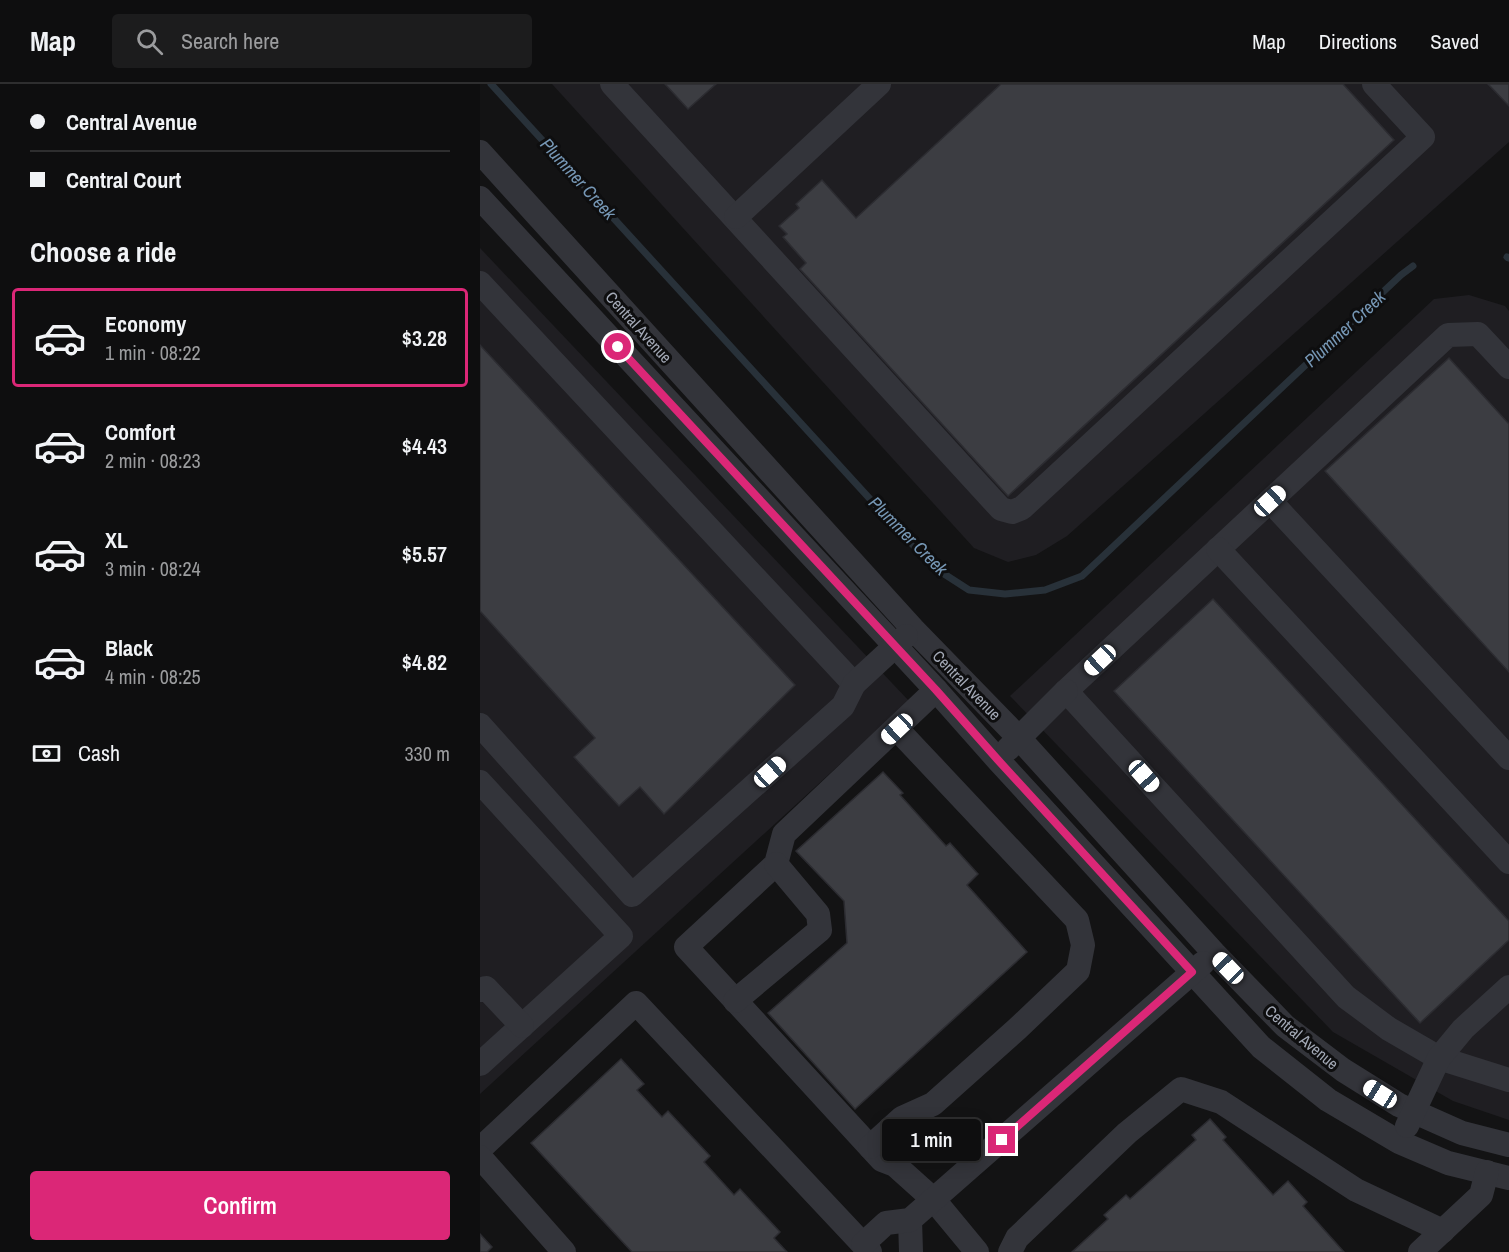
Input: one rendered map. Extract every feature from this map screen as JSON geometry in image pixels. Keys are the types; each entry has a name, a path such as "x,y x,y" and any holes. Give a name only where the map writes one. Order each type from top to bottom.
{"street":[{"path":"612,84 1001,509 1012,512 1022,508 1423,137 1374,84"},
{"path":"736,217 879,84"},
{"name":"Central Avenue","path":"485,168 913,629 1018,738 1214,953 1285,1026 1343,1071 1399,1105 1462,1133 1509,1146"},
{"name":"Central Avenue","path":"480,198 1270,1054 1328,1100 1400,1142 1448,1163 1498,1175"},
{"path":"480,283 854,684"},
{"path":"998,760 1066,691 1448,335 1478,334 1509,367"},
{"path":"1270,501 1509,758"},
{"path":"1218,549 1509,862"},
{"path":"480,725 632,895 843,706 854,684 913,629"},
{"path":"936,690 784,834 776,864 686,947 882,1160 895,1165 934,1200 977,1252"},
{"path":"1066,691 1346,997 1389,1029 1439,1058 1509,1080"},
{"path":"870,1147 902,1118 933,1104 1017,1029 1078,971 1083,945 1077,920 897,729"},
{"path":"480,782 621,936 480,1064"},
{"path":"735,1001 820,930 818,914 776,864"},
{"path":"480,1149 636,1003 867,1248 886,1223 910,1220 934,1200 1214,953"},
{"path":"1400,1142 1439,1058 1463,1029 1509,987"},
{"path":"480,990 486,988 522,1026"},
{"path":"1010,1252 1017,1238 1127,1133 1181,1089 1221,1102 1356,1190 1443,1231"},
{"path":"480,1157 564,1252"},
{"path":"1420,1252 1481,1195 1498,1175"},
{"path":"910,1220 911,1252"}],"shaded area":[{"path":"552,84 1509,84 1509,142 1067,536 1036,555 1008,562 974,548"},
{"path":"480,248 909,701 480,1094"},
{"path":"1469,295 1505,306 1509,311 1509,1120 1453,1101 1333,1032 1010,696 1434,299"}],"building":[{"path":"665,84 716,84 688,109"},
{"path":"1001,84 1343,84 1394,140 1008,496 800,269 806,263 783,237 787,234 779,226 799,208 796,204 822,180 856,218"},
{"path":"1488,84 1509,84 1509,106"},
{"path":"480,345 795,685 664,814 640,787 619,806 574,757 595,738 480,611"},
{"path":"1449,358 1509,424 1509,672 1325,471"},
{"path":"1213,599 1509,921 1509,940 1420,1023 1114,691"},
{"path":"883,772 903,793 900,795 946,846 950,843 978,874 967,885 1027,952 855,1109 768,1013 847,943 844,901 796,851"},
{"path":"621,1059 644,1084 637,1090 662,1117 668,1111 710,1156 704,1162 734,1195 740,1189 780,1232 774,1238 787,1252 632,1252 531,1143"},
{"path":"1210,1119 1226,1137 1223,1140 1273,1195 1288,1181 1307,1202 1303,1206 1344,1252 1072,1252 1108,1219 1104,1215 1126,1195 1130,1199 1196,1140 1192,1135"},
{"path":"480,1234 492,1247 487,1252 480,1252"}],"waterway":[{"name":"Plummer Creek","path":"491,84 902,534 938,570 969,590 1005,594 1045,590 1082,576 1413,266"}],"route":[{"path":"618,347 936,690 1192,972 1002,1140"}]}
